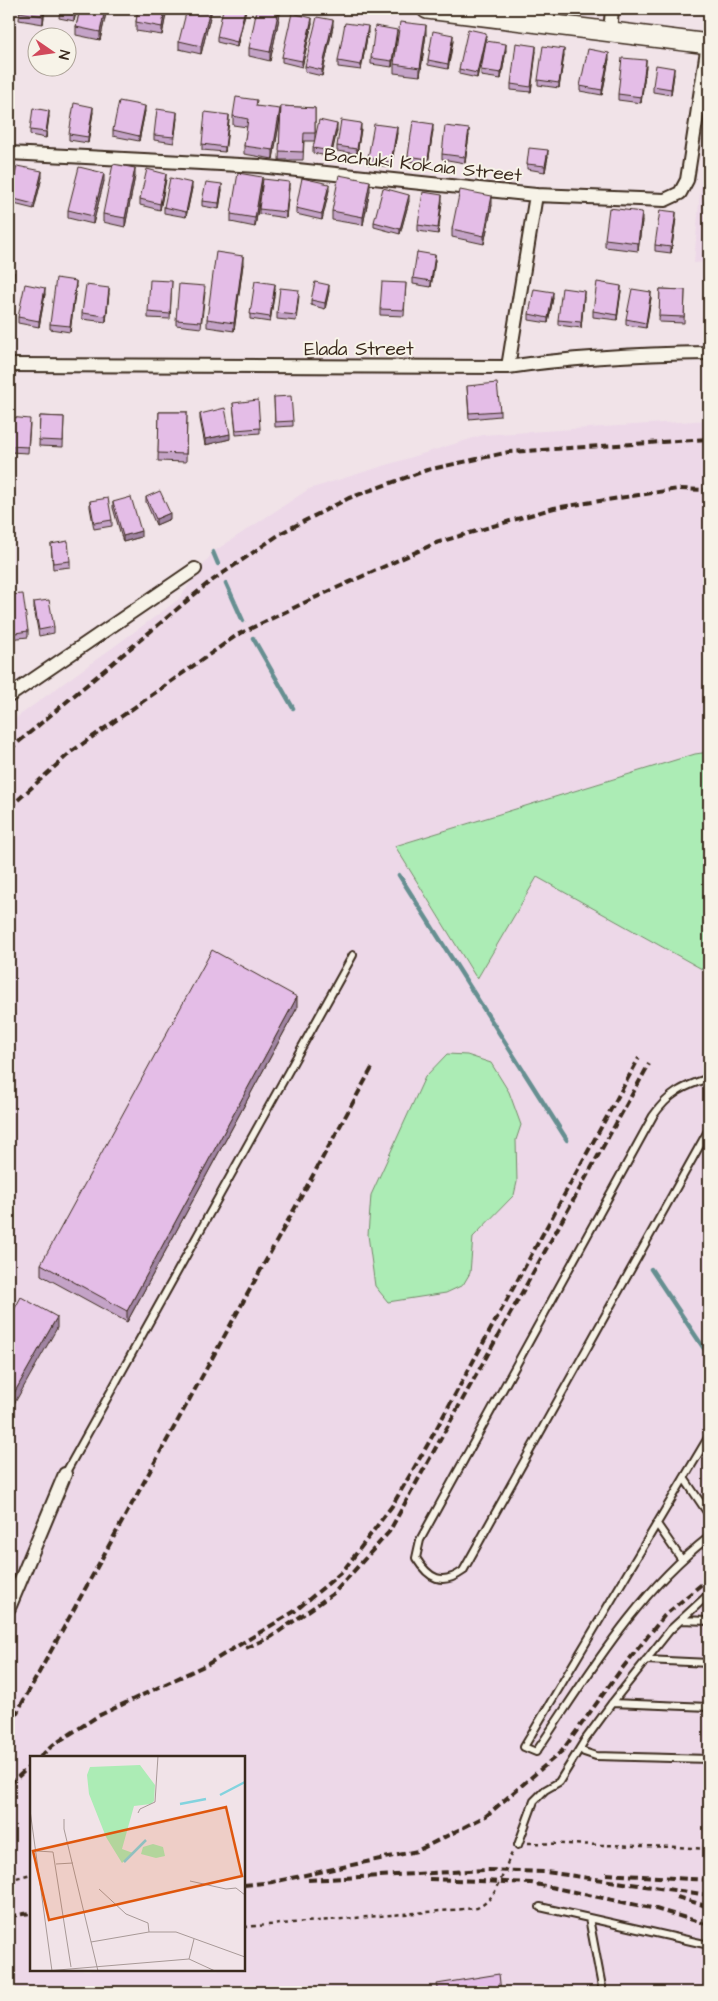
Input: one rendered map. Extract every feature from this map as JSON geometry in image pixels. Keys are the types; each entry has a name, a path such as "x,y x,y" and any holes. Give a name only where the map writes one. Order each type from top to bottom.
{"main road":[{"path":"427,9 709,44"}],"street":[{"path":"610,33 612,9"},
{"name":"Bachuki Kokaia Street","path":"9,152 259,166 536,195 665,200 680,193 687,180 709,44"},
{"path":"508,367 536,195"},
{"name":"Elada Street","path":"9,365 508,367 647,354 709,353"},
{"path":"9,696 195,569"},
{"path":"9,1608 65,1474"}],"lane":[{"path":"65,1474 353,955"},
{"path":"709,1078 682,1088 662,1102 648,1124 420,1540 416,1558 422,1568 433,1577 453,1578 463,1571 709,1129"},
{"path":"709,1436 524,1747 536,1752 632,1613 682,1560 709,1537"},
{"path":"684,1478 709,1515"},
{"path":"657,1524 682,1560"},
{"path":"518,1845 534,1801 545,1790 559,1782 580,1748 612,1703 646,1660 670,1630 709,1594"},
{"path":"681,1620 709,1621"},
{"path":"646,1660 709,1663"},
{"path":"612,1703 709,1707"},
{"path":"580,1748 584,1752 596,1756 709,1759"},
{"path":"540,1907 709,1945"},
{"path":"589,1918 603,1992"}],"path":[{"path":"245,1927 477,1908 486,1904 492,1897 511,1853 518,1845 527,1843 677,1847 709,1850"},
{"path":"9,1880 30,1874"}],"shaded area":[{"path":"709,92 709,262 694,263 708,95"},
{"path":"709,420 709,752 695,754 396,846 477,979 537,876 709,973 709,1992 9,1992 9,723 178,600 213,552 309,489 483,435"}],"green space":[{"path":"709,752 709,973 537,877 477,979 395,846 695,754"},
{"path":"447,1054 467,1055 491,1063 509,1092 521,1125 516,1140 517,1182 514,1195 473,1237 470,1273 463,1285 446,1293 388,1302 375,1286 368,1235 371,1195 425,1077"}],"building":[{"path":"20,9 44,9 43,16 19,12"},
{"path":"60,9 76,9 74,15 59,12"},
{"path":"80,9 105,9 100,32 76,27"},
{"path":"138,9 165,9 162,27 136,22"},
{"path":"187,9 210,9 201,46 179,41"},
{"path":"223,9 245,9 237,42 217,37"},
{"path":"257,9 279,9 270,52 249,48"},
{"path":"292,13 312,18 302,61 282,57"},
{"path":"317,17 333,20 322,70 305,66"},
{"path":"400,22 426,25 420,68 394,64"},
{"path":"345,23 368,26 361,65 338,61"},
{"path":"375,26 397,30 392,61 371,58"},
{"path":"468,29 486,33 477,73 459,69"},
{"path":"433,31 453,35 448,64 428,60"},
{"path":"486,41 506,44 501,73 481,70"},
{"path":"516,43 536,46 531,87 511,84"},
{"path":"543,46 564,49 559,83 538,80"},
{"path":"588,49 609,53 602,90 580,86"},
{"path":"622,58 646,60 641,97 618,94"},
{"path":"656,65 674,68 671,89 653,86"},
{"path":"236,97 257,100 256,106 280,109 273,150 244,146 248,119 233,116"},
{"path":"119,101 145,106 139,136 113,130"},
{"path":"74,103 93,107 88,137 69,134"},
{"path":"281,106 315,108 315,133 304,133 303,152 279,151"},
{"path":"33,108 49,111 46,132 30,130"},
{"path":"157,109 177,112 174,137 154,135"},
{"path":"205,112 229,115 225,147 202,144"},
{"path":"319,120 337,124 331,151 313,148"},
{"path":"341,120 361,123 357,149 337,146"},
{"path":"413,121 433,124 428,159 408,156"},
{"path":"374,124 397,127 391,162 368,158"},
{"path":"445,126 469,129 465,157 442,154"},
{"path":"529,148 548,150 545,166 527,164"},
{"path":"113,164 135,168 125,218 103,214"},
{"path":"17,166 42,171 34,204 10,198"},
{"path":"79,167 104,173 93,216 68,210"},
{"path":"147,169 166,174 160,204 140,199"},
{"path":"238,173 262,177 255,218 231,214"},
{"path":"339,175 370,181 363,217 332,211"},
{"path":"170,178 192,183 186,212 164,207"},
{"path":"302,178 329,184 322,214 296,208"},
{"path":"263,179 289,182 286,212 259,209"},
{"path":"206,182 222,184 219,203 202,201"},
{"path":"383,188 409,195 400,229 374,222"},
{"path":"460,190 492,196 484,236 452,229"},
{"path":"423,192 442,195 438,228 418,225"},
{"path":"609,208 642,212 638,243 605,239"},
{"path":"660,210 676,212 671,247 655,245"},
{"path":"216,252 243,256 234,323 207,319"},
{"path":"417,252 435,255 431,281 413,278"},
{"path":"9,271 14,272 9,316"},
{"path":"56,278 76,281 70,326 50,324"},
{"path":"150,280 172,281 170,314 148,312"},
{"path":"255,281 275,284 270,317 250,314"},
{"path":"315,282 329,285 325,303 311,300"},
{"path":"382,282 406,283 404,310 380,309"},
{"path":"597,282 621,286 617,315 593,311"},
{"path":"25,284 45,288 39,321 18,317"},
{"path":"179,284 205,286 201,322 176,320"},
{"path":"86,285 109,288 106,316 82,313"},
{"path":"280,288 299,290 296,315 277,313"},
{"path":"562,288 584,291 581,322 558,320"},
{"path":"534,289 553,292 548,318 529,314"},
{"path":"632,289 651,292 646,323 626,319"},
{"path":"660,289 685,290 684,317 659,316"},
{"path":"497,383 500,411 469,413 467,386"},
{"path":"291,396 293,421 275,422 274,397"},
{"path":"258,400 260,428 236,430 233,403"},
{"path":"225,408 230,434 205,439 200,414"},
{"path":"159,412 187,412 186,454 158,453"},
{"path":"40,416 64,417 63,441 39,440"},
{"path":"9,417 30,419 28,447 9,446"},
{"path":"160,491 170,513 156,519 146,497"},
{"path":"131,497 141,531 123,536 113,502"},
{"path":"108,498 112,520 94,523 90,501"},
{"path":"68,541 70,561 53,563 51,544"},
{"path":"23,594 28,631 9,634 9,595"},
{"path":"49,600 54,627 39,630 34,602"},
{"path":"212,950 297,997 127,1311 41,1264"},
{"path":"21,1297 57,1317 9,1402 9,1319"},
{"path":"499,1974 501,1992 439,1992 437,1984"}],"waterway":[{"path":"213,552 218,564"},
{"path":"226,583 243,621"},
{"path":"253,638 293,708"},
{"path":"399,875 567,1140"},
{"path":"651,1269 709,1356"}],"railway":[{"path":"9,750 207,584 283,532 349,498 427,470 509,452 709,439"},
{"path":"9,808 71,752 237,635 310,600 436,543 554,508 678,489 709,490"},
{"path":"41,1756 53,1745 98,1716 208,1664 295,1611 343,1571 392,1506 428,1444 639,1058"},
{"path":"246,1648 271,1637 334,1593 389,1532 649,1064"},
{"path":"9,1727 372,1068"},
{"path":"245,1885 273,1882 417,1851 486,1816 562,1751 620,1671 664,1616 709,1578"},
{"path":"9,1785 30,1766"},
{"path":"308,1880 486,1870 546,1872 709,1895"},
{"path":"606,1874 709,1880"},
{"path":"429,1879 531,1883 656,1909 709,1925"},
{"path":"677,1897 709,1907"},
{"path":"9,1916 30,1913"}]}
